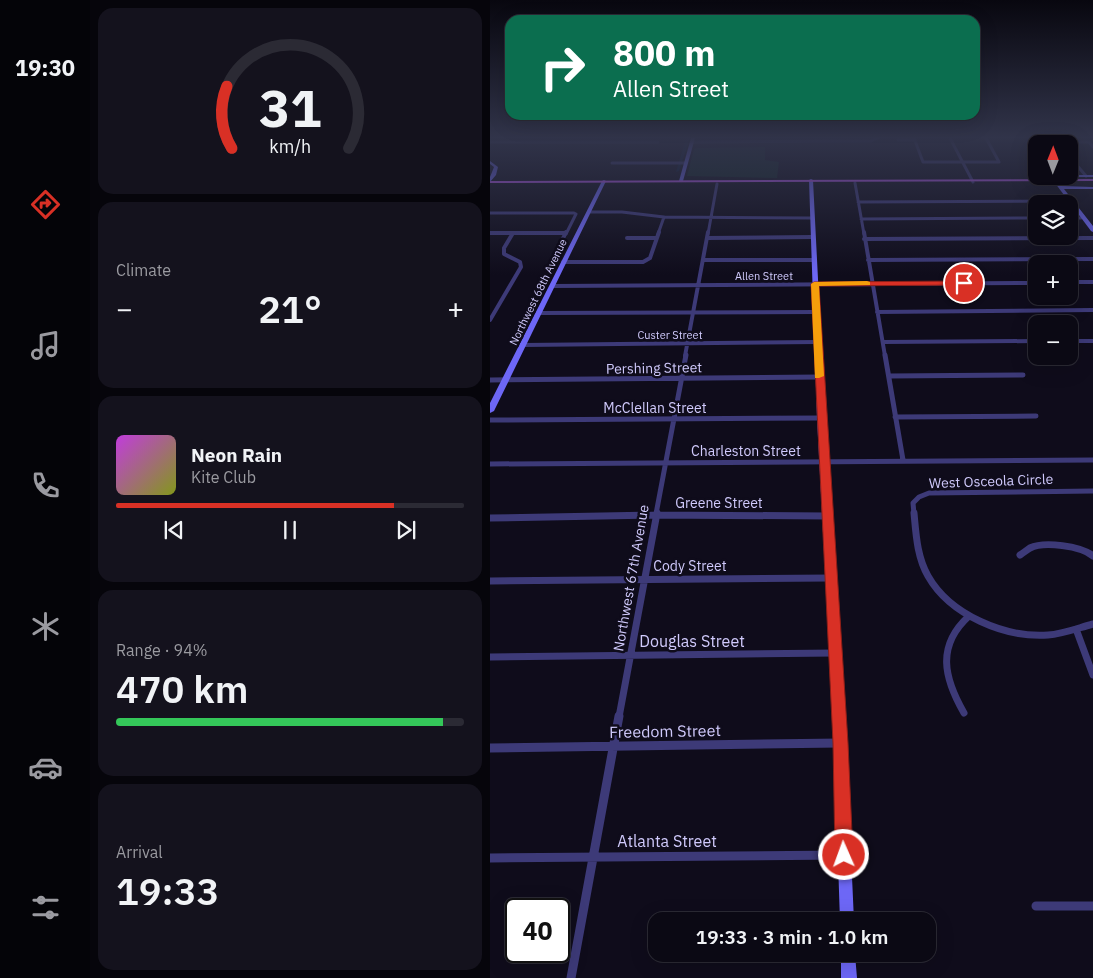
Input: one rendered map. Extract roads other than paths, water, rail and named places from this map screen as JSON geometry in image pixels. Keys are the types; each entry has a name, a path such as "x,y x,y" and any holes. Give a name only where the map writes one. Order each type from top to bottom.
{"main road":[{"path":"490,184 531,184"},
{"path":"671,184 734,184"}],"street":[{"name":"Northwest 68th Avenue","path":"490,411 603,184"},
{"name":"Northwest 67th Avenue","path":"571,978 717,184"},
{"path":"810,184 821,418 840,743 847,912"},
{"path":"855,184 903,460"},
{"path":"1058,185 1066,195"},
{"path":"1077,185 1093,188"},
{"path":"858,202 1028,200"},
{"path":"1078,209 1093,219"},
{"path":"1078,209 1092,228"},
{"path":"589,212 622,212 664,217 812,218"},
{"path":"490,213 576,214 558,247"},
{"path":"564,262 643,262 650,258 664,217"},
{"path":"861,220 1028,218"},
{"path":"490,233 566,233"},
{"path":"490,320 521,267 520,262 504,254 504,248 514,233"},
{"path":"627,238 656,238"},
{"path":"707,238 812,238"},
{"path":"864,239 1093,238"},
{"path":"868,260 1093,259"},
{"path":"703,260 813,260"},
{"name":"Allen Street","path":"552,286 1028,282"},
{"path":"1078,282 1093,282"},
{"path":"877,312 1093,310"},
{"path":"539,313 816,312"},
{"path":"883,342 1028,341"},
{"path":"1078,341 1093,341"},
{"name":"Custer Street","path":"523,344 817,342"},
{"path":"889,376 1023,375"},
{"name":"Pershing Street","path":"490,380 819,378"},
{"path":"895,417 1036,416"},
{"name":"McClellan Street","path":"490,420 821,418"},
{"name":"Charleston Street","path":"490,464 1093,460"},
{"name":"West Osceola Circle","path":"1093,491 929,493 919,497 913,503 921,561 936,586 969,616 1006,630 1028,635 1048,635 1093,624"},
{"name":"Greene Street","path":"490,518 655,515 828,516"},
{"path":"1020,555 1031,548 1041,546 1074,547 1091,552 1093,556"},
{"name":"Cody Street","path":"490,582 831,578"},
{"path":"964,713 954,697 948,663 948,642 958,626 969,616"},
{"path":"1076,629 1093,675"},
{"name":"Douglas Street","path":"490,657 835,653"},
{"name":"Freedom Street","path":"490,748 840,743"},
{"name":"Atlanta Street","path":"490,858 844,855"},
{"path":"1036,906 1093,906"},
{"path":"848,962 849,978"}]}
